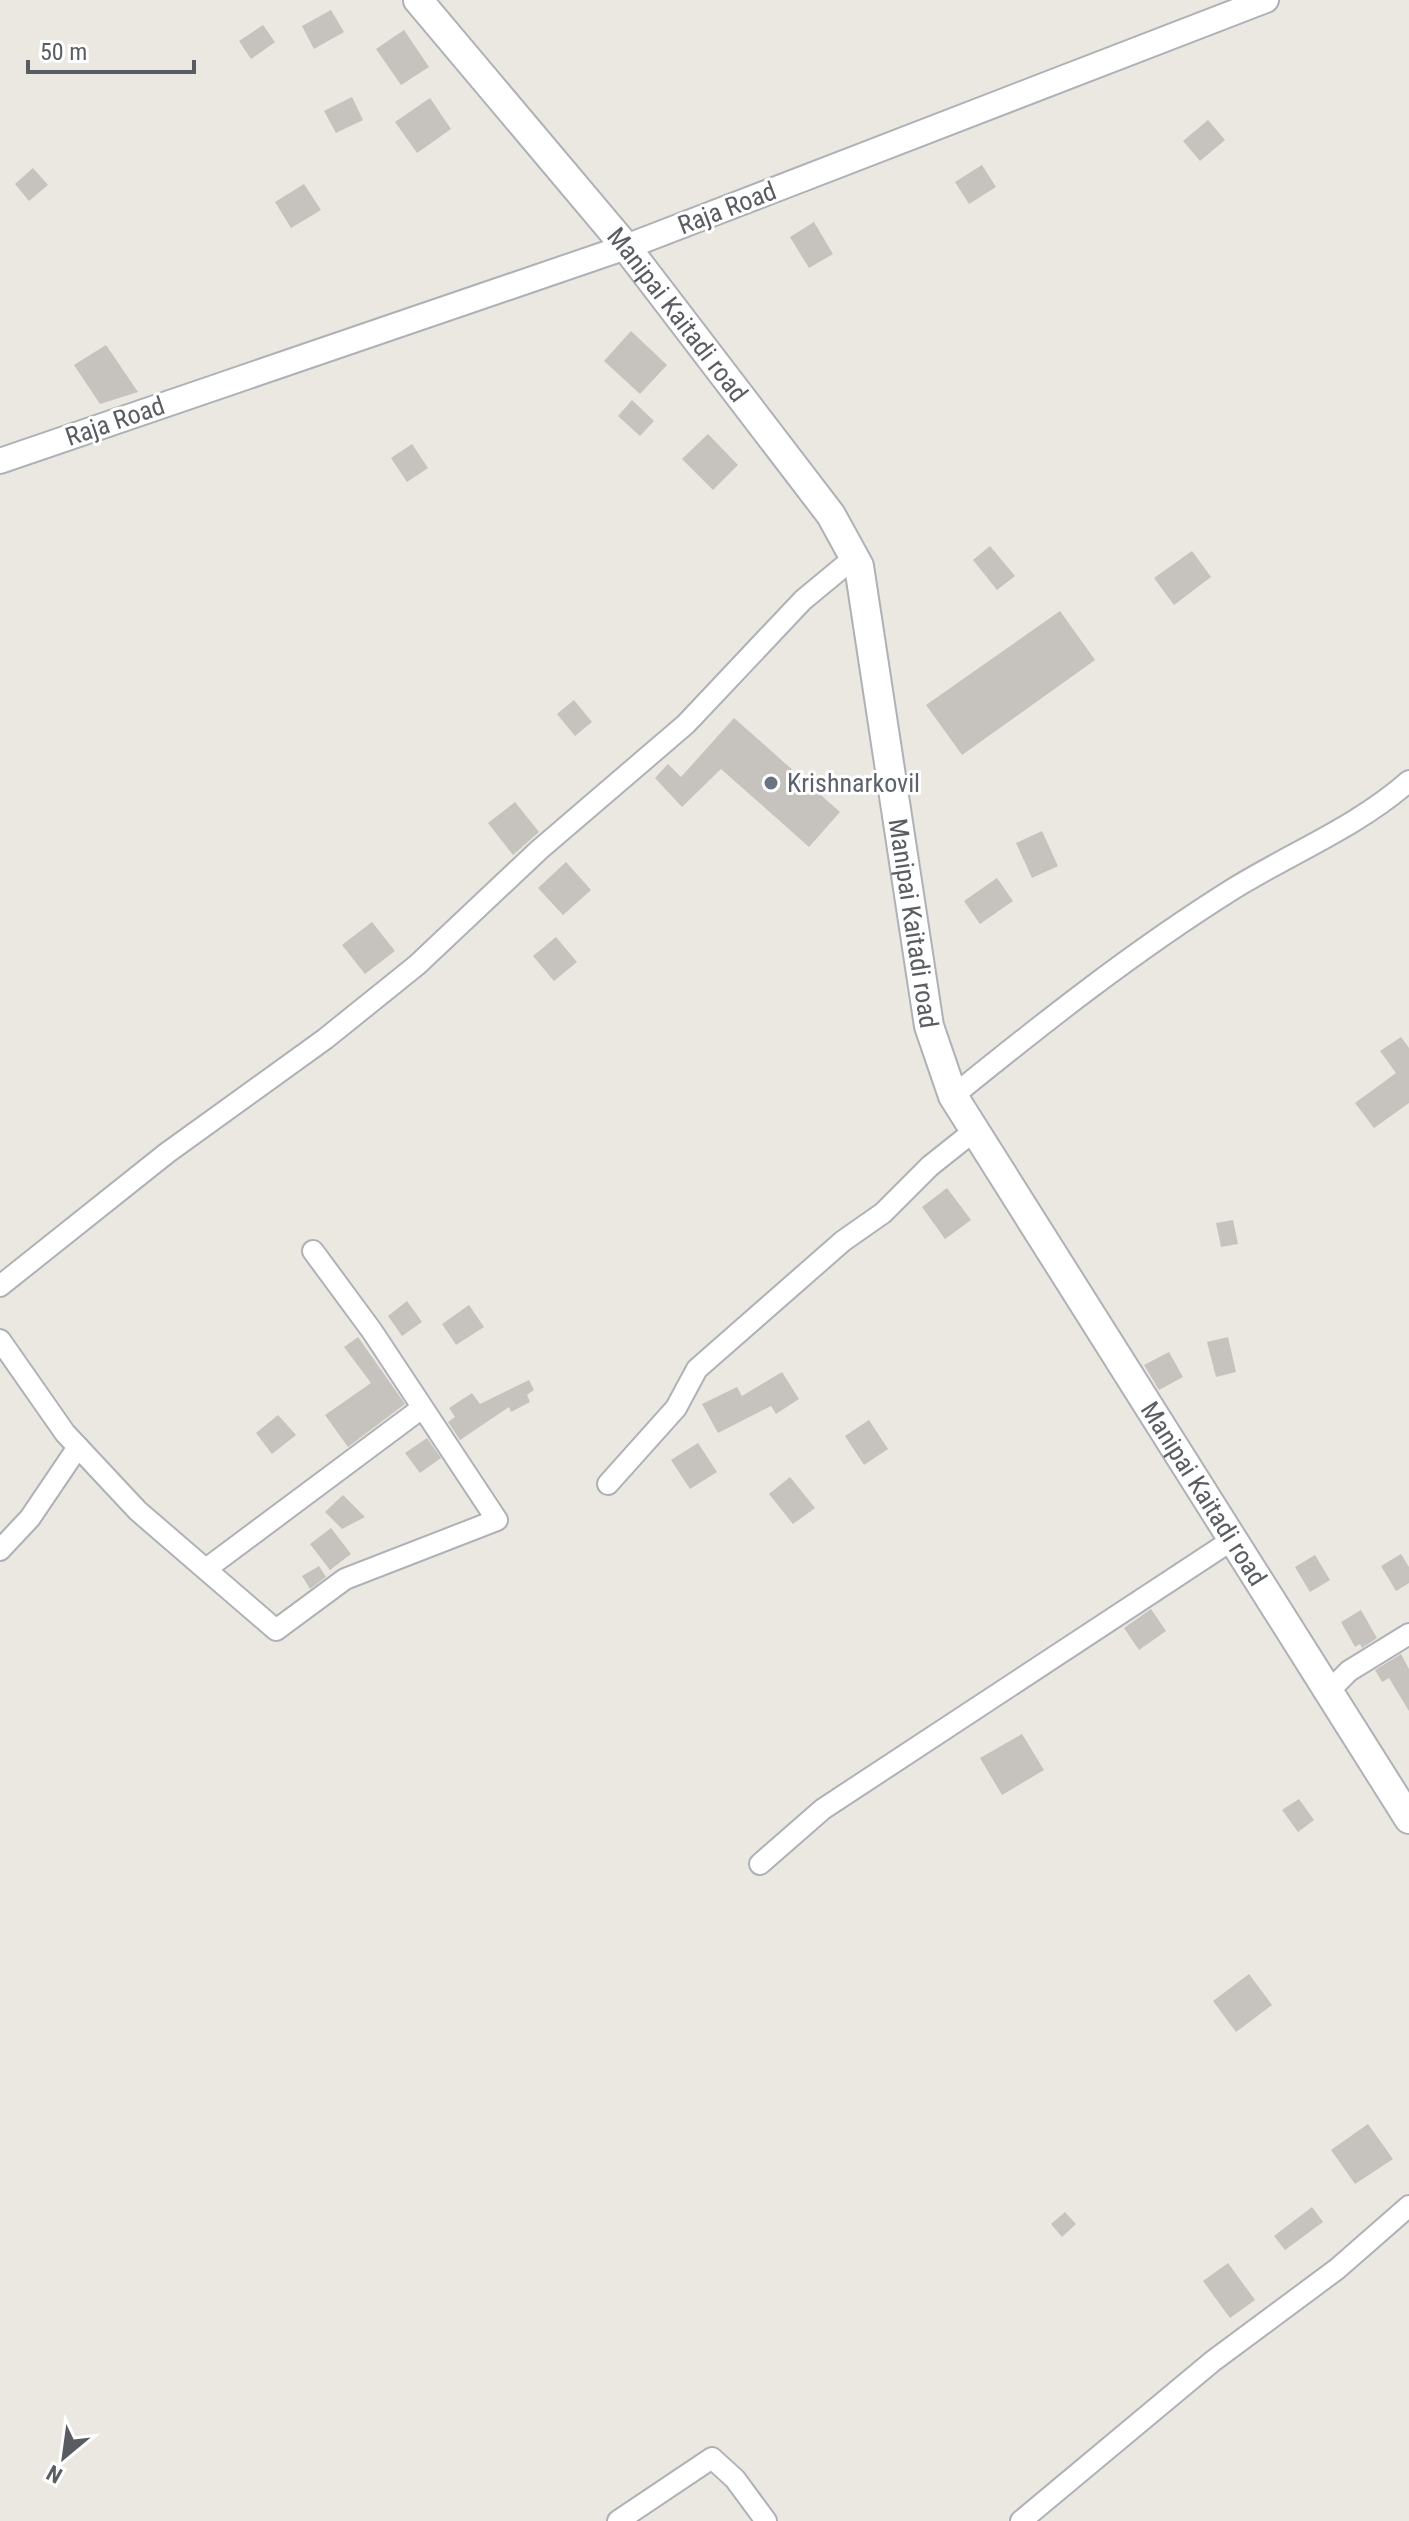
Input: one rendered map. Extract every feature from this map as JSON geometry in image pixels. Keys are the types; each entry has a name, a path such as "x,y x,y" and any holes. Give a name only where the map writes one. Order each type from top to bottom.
{"main road":[{"name":"Manipai Kaitadi road","path":"418,0 626,247 831,515 855,557 859,566 929,1026 953,1096 1409,1819"}],"street":[{"name":"Raja Road","path":"0,461 626,247 1266,0"},
{"path":"0,1286 167,1153 325,1039 417,965 539,850 686,724 803,600 855,557"},
{"path":"953,1096 1082,993 1233,889 1317,844 1395,794 1409,781"},
{"path":"608,1484 676,1408 697,1369 843,1241 883,1213 930,1166 974,1131"},
{"path":"0,1340 65,1433 138,1511 276,1630 345,1579 497,1520 372,1331 313,1251"},
{"path":"206,1569 422,1408"},
{"path":"0,1550 30,1518 78,1447"},
{"path":"760,1864 823,1809 1232,1540"},
{"path":"1328,1692 1349,1671 1409,1634"},
{"path":"1021,2521 1213,2361 1337,2269 1409,2206"},
{"path":"618,2521 712,2458 735,2479 766,2521"}],"building":[{"path":"331,10 344,32 314,49 302,26"},
{"path":"263,25 275,42 251,59 239,41"},
{"path":"404,30 429,67 401,85 376,49"},
{"path":"352,97 363,120 336,133 324,111"},
{"path":"430,98 451,129 417,153 395,122"},
{"path":"1208,120 1225,140 1200,161 1183,141"},
{"path":"982,165 996,187 969,204 955,182"},
{"path":"33,168 48,185 29,201 15,184"},
{"path":"304,184 321,210 291,228 275,202"},
{"path":"814,222 833,254 809,268 790,237"},
{"path":"631,331 667,365 640,394 604,361"},
{"path":"106,345 138,392 100,404 74,365"},
{"path":"632,400 654,421 640,436 618,416"},
{"path":"708,434 738,465 713,490 682,459"},
{"path":"412,444 428,468 407,482 391,458"},
{"path":"990,546 1015,576 997,590 973,560"},
{"path":"1192,551 1211,577 1174,605 1154,578"},
{"path":"1060,611 1095,660 962,755 926,705"},
{"path":"574,700 592,722 575,736 557,714"},
{"name":"Krishnarkovil","path":"734,718 840,812 809,847 721,769 682,807 655,778 668,764 681,777"},
{"path":"515,802 539,832 513,855 488,823"},
{"path":"1042,831 1058,866 1032,878 1016,843"},
{"path":"566,862 591,890 563,915 538,888"},
{"path":"997,878 1013,901 980,924 964,901"},
{"path":"372,922 395,951 365,974 342,945"},
{"path":"556,937 577,962 554,981 533,956"},
{"path":"1401,1037 1409,1048 1409,1103 1374,1128 1355,1103 1396,1073 1380,1051"},
{"path":"947,1188 971,1220 945,1239 922,1207"},
{"path":"1233,1220 1238,1244 1221,1247 1216,1223"},
{"path":"407,1301 422,1322 402,1336 388,1316"},
{"path":"469,1305 484,1327 456,1345 442,1324"},
{"path":"358,1337 405,1404 348,1447 325,1415 371,1383 344,1347"},
{"path":"1228,1337 1236,1372 1216,1377 1207,1342"},
{"path":"1169,1352 1183,1377 1159,1390 1144,1365"},
{"path":"782,1372 799,1399 776,1414 771,1406 718,1433 702,1404 737,1387 742,1396"},
{"path":"529,1380 534,1390 527,1395 530,1402 511,1412 509,1407 460,1440 448,1422 455,1417 449,1408 472,1393 480,1404"},
{"path":"278,1415 296,1435 272,1454 256,1433"},
{"path":"869,1420 888,1449 864,1465 845,1436"},
{"path":"427,1438 441,1458 420,1473 405,1453"},
{"path":"698,1443 717,1472 690,1489 671,1460"},
{"path":"790,1477 815,1508 793,1524 769,1494"},
{"path":"343,1495 365,1517 342,1529 325,1512"},
{"path":"331,1528 351,1554 330,1570 310,1544"},
{"path":"1401,1554 1409,1567 1409,1583 1396,1591 1381,1566"},
{"path":"1315,1555 1330,1580 1310,1592 1295,1567"},
{"path":"319,1566 326,1577 310,1589 302,1576"},
{"path":"1151,1609 1166,1631 1139,1650 1124,1628"},
{"path":"1361,1610 1377,1638 1362,1648 1360,1644 1355,1647 1341,1622"},
{"path":"1401,1654 1409,1669 1409,1711 1389,1678 1382,1682 1375,1670"},
{"path":"1022,1734 1044,1770 1002,1795 980,1758"},
{"path":"1299,1799 1314,1820 1298,1832 1282,1810"},
{"path":"1249,1974 1272,2005 1236,2032 1213,2001"},
{"path":"1368,2124 1393,2159 1355,2184 1331,2150"},
{"path":"1312,2207 1323,2222 1285,2250 1274,2236"},
{"path":"1065,2212 1076,2224 1062,2237 1051,2224"},
{"path":"1228,2263 1255,2300 1230,2318 1203,2281"}],"place":[{"name":"Krishnarkovil","path":"771,783"}]}
